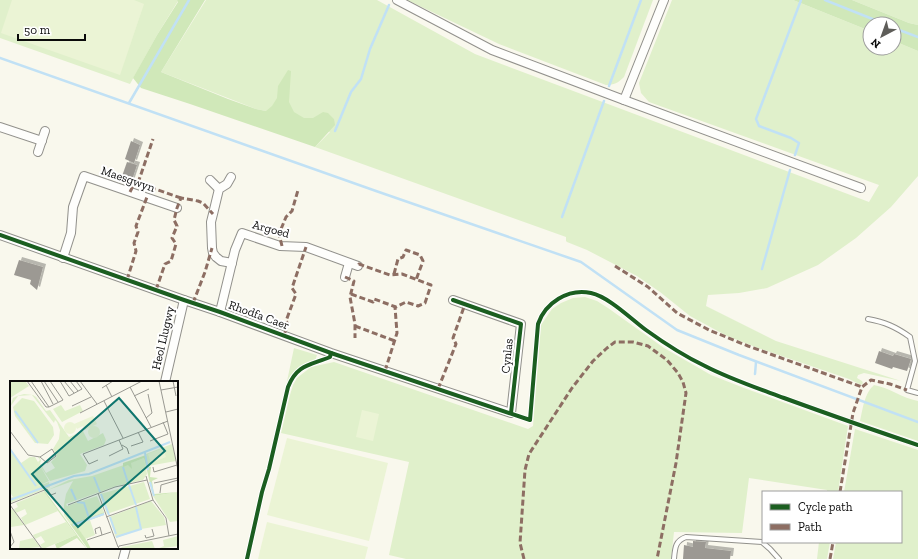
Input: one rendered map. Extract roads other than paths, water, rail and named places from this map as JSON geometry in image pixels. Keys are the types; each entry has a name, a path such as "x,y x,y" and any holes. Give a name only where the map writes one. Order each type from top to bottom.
{"street":[{"path":"397,0 492,50 862,188"},
{"path":"624,100 664,0"},
{"path":"0,127 42,141"},
{"path":"38,152 45,131"},
{"name":"Maesgwyn","path":"64,258 71,233 73,207 84,176 177,208"},
{"path":"231,177 227,184 219,189 211,222 212,248 216,258 221,261 232,263"},
{"path":"210,180 219,189"},
{"name":"Argoed","path":"220,312 235,250 242,233 280,246 306,247 358,266"},
{"name":"Rhodfa Caer","path":"0,235 332,353 512,413"},
{"path":"345,277 349,263"},
{"name":"Heol Llugwy","path":"165,381 184,300"},
{"name":"Cynlas","path":"453,300 521,324 512,413"},
{"path":"124,559 126,549"}],"lane":[{"path":"868,319 882,322 899,329 910,337 915,361 907,390 918,394"},
{"path":"674,559 677,544 680,539 686,537 762,542"},
{"path":"763,543 779,559"}],"waterway":[{"path":"129,103 189,0"},
{"path":"609,86 641,0"},
{"path":"795,155 799,143 791,138 759,126 756,119 801,0"},
{"path":"825,0 865,16"},
{"path":"335,131 351,92 361,79 370,49 389,5"},
{"path":"902,31 918,37"},
{"path":"0,58 581,262 677,330 739,355 918,422"},
{"path":"562,217 604,101"},
{"path":"762,269 790,170"},
{"path":"755,374 756,362"}]}
